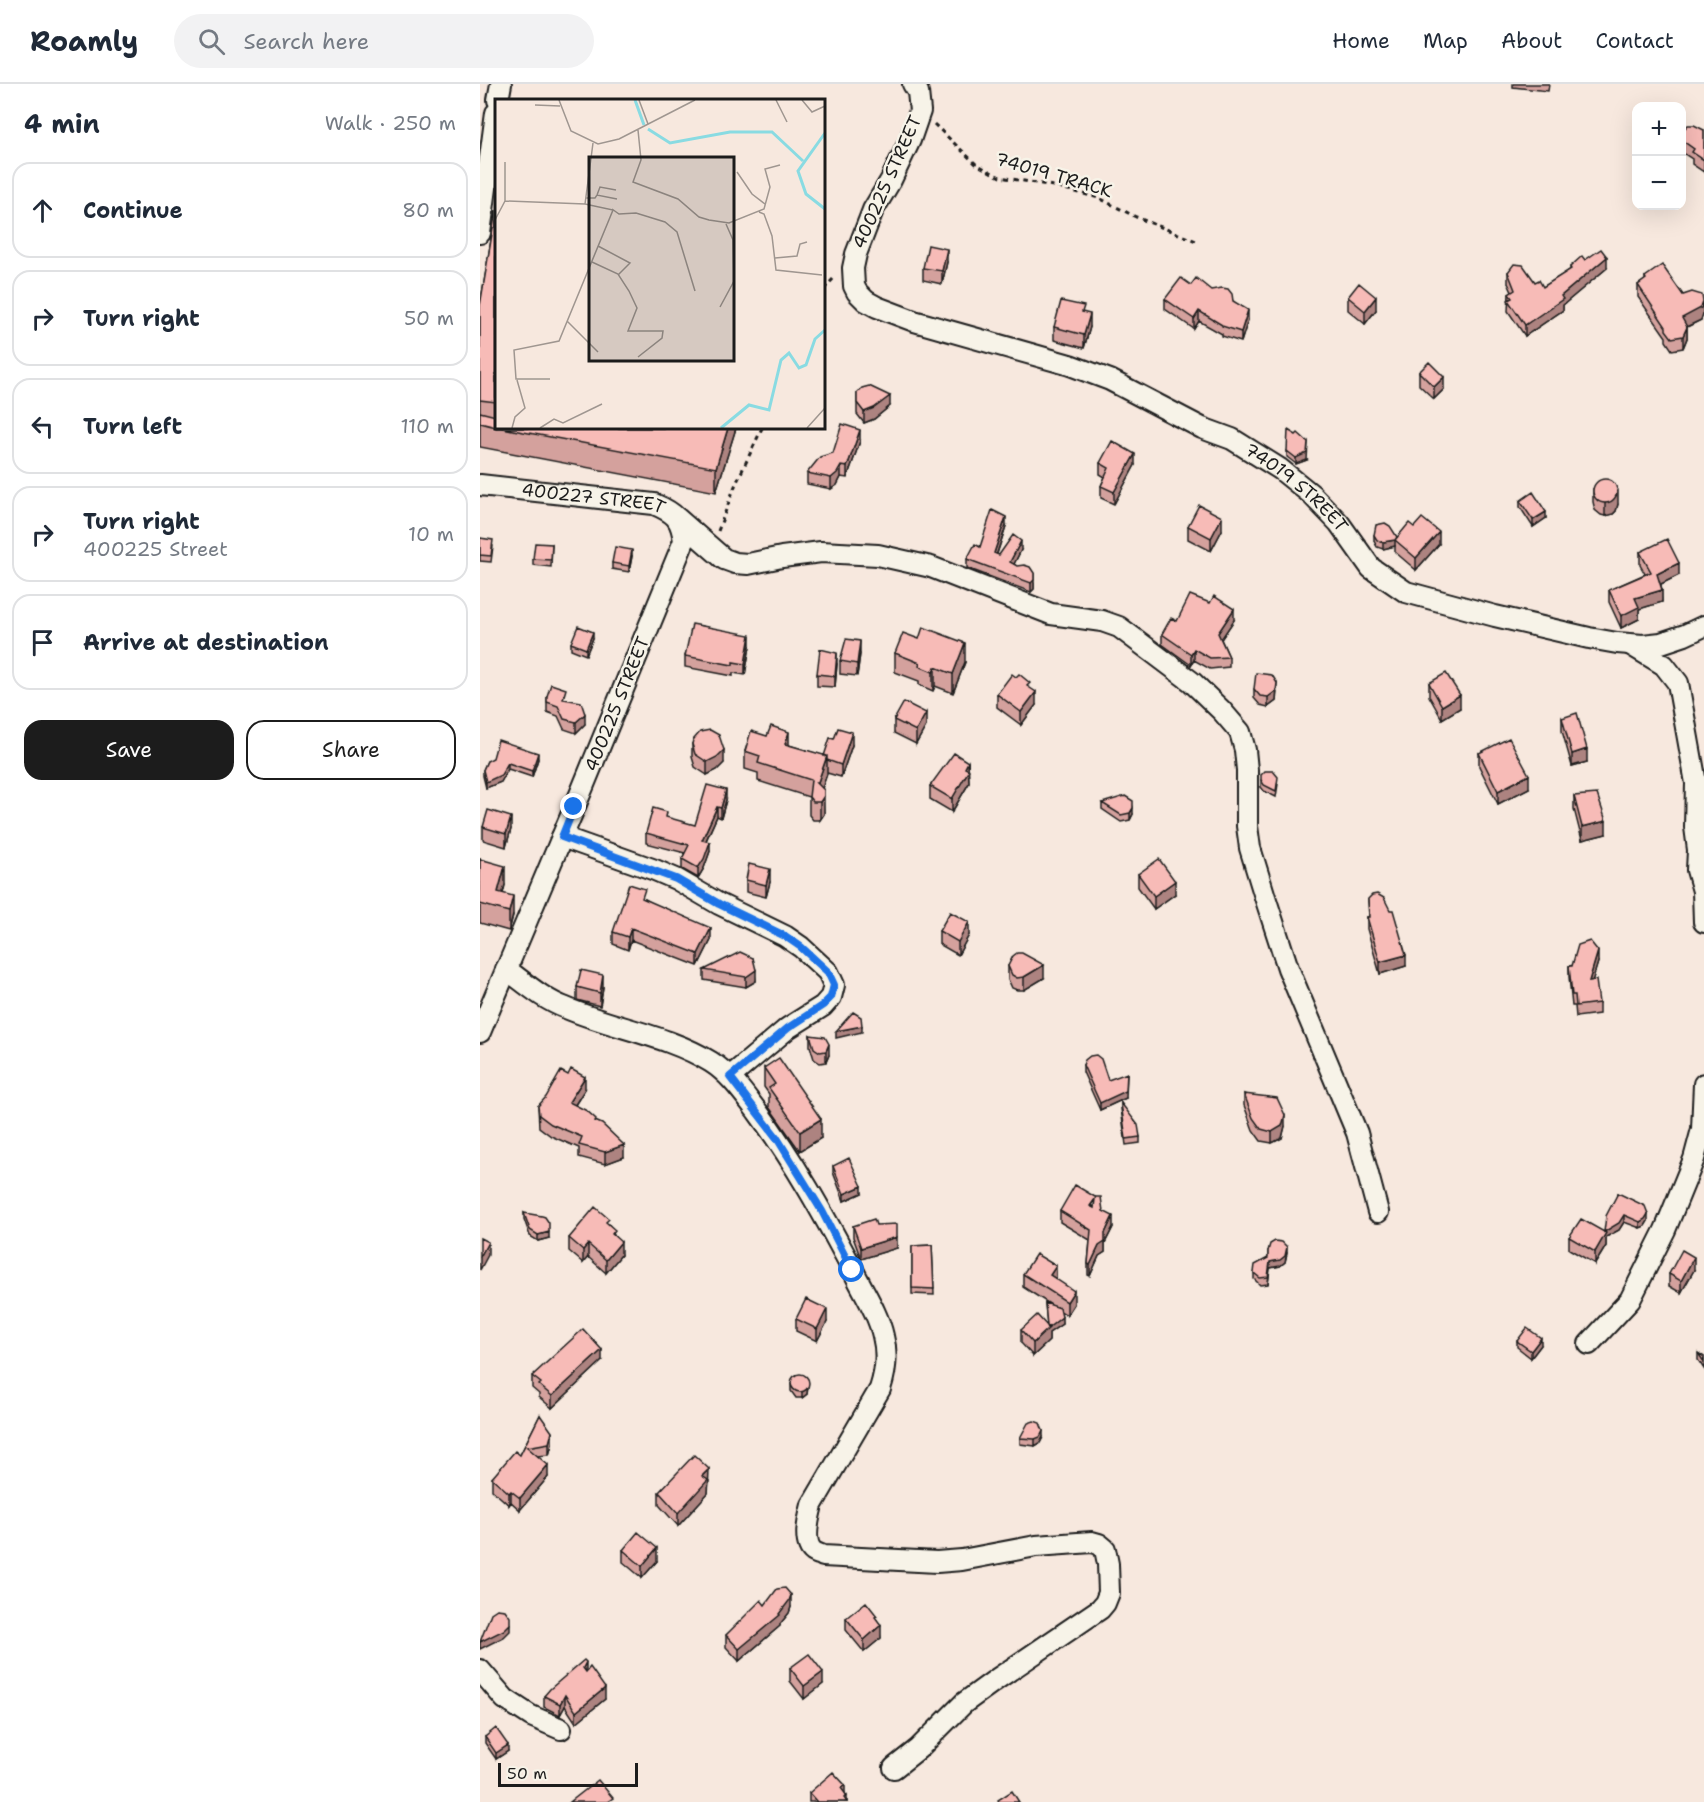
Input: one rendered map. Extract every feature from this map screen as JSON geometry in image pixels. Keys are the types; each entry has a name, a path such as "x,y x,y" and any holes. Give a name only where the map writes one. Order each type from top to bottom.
{"street":[{"path":"498,99 501,84"},
{"name":"400225 STREET","path":"877,308 861,297 854,286 853,268 873,210 891,180 910,140 920,111 918,92 913,84"},
{"path":"480,233 495,120"},
{"name":"74019 STREET","path":"877,308 914,321 1070,365 1110,380 1202,428 1232,439 1280,469 1311,494 1339,523 1371,567 1406,592 1589,638 1630,644 1661,643 1704,626"},
{"name":"400227 STREET","path":"480,485 654,504 670,510 677,518 682,526 684,541"},
{"path":"677,518 724,559 735,564 821,552 878,555 932,567 1051,614 1102,621 1119,627 1192,682 1222,711 1240,732 1245,750 1247,826 1250,848 1265,897 1288,968 1357,1133 1378,1212"},
{"name":"400225 STREET","path":"480,1032 684,541"},
{"path":"1630,644 1664,665 1678,683 1696,783 1697,870 1703,891 1704,922"},
{"path":"562,837 676,879 719,904 785,936 801,947 828,972 834,985 831,997 823,1005 788,1028 730,1077"},
{"path":"506,969 564,1008 675,1044 712,1063 730,1077 777,1138 822,1211 873,1310 883,1335 886,1356 885,1373 880,1389 812,1505 807,1526 809,1543 814,1552 823,1556 937,1562 962,1560 1036,1546 1092,1542 1103,1546 1107,1555 1109,1593 1100,1609 964,1703 918,1749 894,1768"},
{"path":"1589,1344 1630,1300 1665,1230 1697,1149 1702,1129 1704,1084"},
{"path":"480,1670 505,1699 531,1716 561,1730"}],"path":[{"name":"74019 TRACK","path":"920,111 976,164 1000,177 1053,186 1099,198 1136,217 1196,241"},
{"path":"712,548 735,486 762,429"}],"building":[{"path":"1694,125 1704,130 1704,160 1692,152 1694,149 1686,143 1686,127"},
{"path":"495,216 495,402 480,400 480,306"},
{"path":"928,245 947,249 942,271 923,268"},
{"path":"1601,249 1607,257 1561,296 1563,299 1525,325 1508,300 1512,298 1509,294 1515,290 1508,272 1514,264 1523,265 1535,282 1539,280 1543,287 1571,269 1570,267 1582,256 1585,260"},
{"path":"1662,265 1683,295 1692,292 1702,295 1701,308 1682,318 1687,327 1683,336 1672,338 1638,285"},
{"path":"1181,278 1191,285 1196,278 1211,290 1228,289 1233,301 1248,310 1241,332 1222,326 1199,311 1194,319 1165,299"},
{"path":"1359,283 1376,297 1365,311 1348,297"},
{"path":"1061,301 1084,306 1082,312 1090,314 1084,335 1054,327"},
{"path":"1429,362 1444,377 1434,387 1419,372"},
{"path":"869,386 890,396 874,408 864,412 857,403 857,393"},
{"path":"480,412 495,416 495,427 480,423"},
{"path":"842,424 860,430 847,467 841,466 831,478 807,473 820,457 833,453"},
{"path":"507,429 728,429 716,468"},
{"path":"1288,430 1296,435 1298,433 1308,442 1307,453 1296,458 1287,451"},
{"path":"1112,441 1135,454 1114,492 1101,486 1109,468 1100,463"},
{"path":"1605,479 1614,482 1617,491 1614,500 1605,503 1596,500 1593,491 1596,482"},
{"path":"1533,492 1546,512 1533,520 1520,501"},
{"path":"1199,505 1222,517 1211,538 1188,526"},
{"path":"992,510 1006,517 994,553 999,555 1013,535 1021,541 1010,562 1017,566 1030,567 1034,573 1034,580 1031,583 967,559 975,544 980,547"},
{"path":"1422,518 1439,532 1416,558 1395,540 1409,523 1414,527"},
{"path":"1385,523 1390,526 1397,537 1395,540 1383,542 1377,540 1374,535 1376,525"},
{"path":"480,538 493,540 491,556 480,555"},
{"path":"1667,539 1679,563 1657,574 1662,590 1635,598 1639,607 1621,616 1609,590 1651,572 1640,552"},
{"path":"535,543 552,544 551,560 533,559"},
{"path":"615,547 632,550 629,566 612,563"},
{"path":"1190,595 1210,603 1214,596 1234,609 1218,633 1229,657 1210,658 1194,649 1191,654 1162,634 1171,618 1177,621"},
{"path":"692,624 750,635 745,664 733,662 733,665 685,656"},
{"path":"578,626 593,632 586,649 571,643"},
{"path":"923,627 965,643 953,674 935,667 933,672 919,666 920,663 895,653 903,633 919,639"},
{"path":"846,639 860,641 857,664 840,661"},
{"path":"820,649 837,653 835,676 817,674"},
{"path":"1256,673 1272,675 1277,683 1276,691 1268,697 1260,696 1254,689"},
{"path":"1446,673 1460,695 1442,706 1429,683"},
{"path":"1012,674 1016,677 1019,674 1030,683 1027,686 1036,692 1021,712 997,694"},
{"path":"551,684 566,689 563,699 581,702 585,714 576,722 564,719 558,706 547,702"},
{"path":"904,702 926,713 916,731 894,720"},
{"path":"1577,713 1587,749 1572,754 1562,718"},
{"path":"771,726 789,732 785,744 827,756 818,782 816,782 824,790 824,796 820,802 813,802 809,797 811,780 758,763 760,756 745,751 751,731 767,736"},
{"path":"838,728 852,732 841,765 827,760 827,756 824,756 830,738 834,739"},
{"path":"710,730 719,735 724,750 707,762 695,754 692,744 700,732"},
{"path":"1509,738 1529,775 1498,791 1479,753"},
{"path":"498,740 538,753 532,771 508,763 501,775 486,782 483,770 487,761 493,758"},
{"path":"954,753 968,762 965,768 969,770 952,799 930,786"},
{"path":"1265,771 1273,771 1278,777 1276,791 1264,785 1261,780 1261,775"},
{"path":"707,785 726,790 721,808 717,807 702,840 710,842 698,868 682,859 689,845 646,833 653,808 667,812 666,817 695,825"},
{"path":"1597,794 1606,821 1582,827 1574,796"},
{"path":"1125,796 1133,801 1130,813 1121,815 1102,803"},
{"path":"488,810 511,817 506,834 483,827"},
{"path":"480,859 505,866 498,892 513,896 509,912 480,904"},
{"path":"1159,859 1175,881 1154,896 1138,874"},
{"path":"749,864 770,869 766,885 746,880"},
{"path":"629,884 645,889 642,898 711,928 698,954 631,928 628,937 613,932"},
{"path":"1377,894 1384,898 1390,910 1393,910 1406,955 1380,962 1367,917 1369,917 1368,899"},
{"path":"950,912 969,922 958,942 939,931"},
{"path":"1590,941 1598,951 1589,981 1596,980 1599,1003 1576,1006 1575,995 1572,995 1569,966 1572,966 1578,945"},
{"path":"740,952 753,958 756,970 746,977 704,970"},
{"path":"1017,953 1022,953 1044,965 1024,977 1017,978 1012,975 1008,966"},
{"path":"581,970 603,975 600,993 577,987"},
{"path":"853,1012 861,1017 862,1026 836,1031"},
{"path":"810,1035 825,1037 829,1044 826,1051 820,1052 814,1048"},
{"path":"1096,1055 1101,1059 1108,1080 1127,1073 1126,1091 1100,1103 1083,1065 1090,1056"},
{"path":"779,1058 821,1119 800,1132 769,1088 775,1084 764,1068"},
{"path":"571,1069 585,1077 569,1102 587,1111 596,1119 595,1121 602,1124 624,1145 605,1152 579,1145 582,1137 551,1124 539,1115 538,1106 561,1071 568,1075"},
{"path":"1244,1094 1277,1098 1285,1115 1282,1126 1272,1132 1261,1129 1253,1118"},
{"path":"1121,1103 1138,1125 1140,1137 1126,1139"},
{"path":"849,1158 862,1186 844,1194 833,1166"},
{"path":"1075,1185 1095,1197 1101,1197 1103,1211 1113,1216 1105,1233 1105,1242 1099,1246 1090,1265 1088,1264 1091,1230 1060,1211"},
{"path":"1618,1193 1645,1206 1648,1214 1640,1222 1624,1215 1619,1223 1604,1232 1606,1216"},
{"path":"595,1207 609,1219 606,1222 615,1230 612,1234 621,1242 606,1260 588,1244 583,1250 569,1238"},
{"path":"524,1213 545,1217 549,1223 549,1232 538,1235 530,1230"},
{"path":"874,1219 876,1225 897,1224 897,1237 861,1248 853,1226"},
{"path":"1581,1219 1606,1233 1595,1252 1569,1237"},
{"path":"480,1238 488,1242 480,1257"},
{"path":"1275,1241 1282,1242 1287,1247 1285,1256 1280,1260 1270,1262 1268,1277 1260,1278 1254,1273 1255,1265 1268,1258 1270,1244"},
{"path":"932,1245 934,1289 912,1288 912,1246"},
{"path":"1682,1250 1694,1257 1681,1281 1669,1274"},
{"path":"1036,1254 1056,1266 1050,1275 1074,1291 1067,1302 1023,1274"},
{"path":"806,1299 827,1309 817,1329 796,1319"},
{"path":"1045,1303 1060,1308 1062,1317 1048,1328 1047,1326"},
{"path":"1037,1315 1049,1328 1033,1343 1021,1330"},
{"path":"1527,1328 1541,1338 1531,1351 1517,1341"},
{"path":"583,1329 602,1350 552,1396 532,1376"},
{"path":"800,1374 806,1377 809,1383 806,1389 800,1392 794,1389 791,1383 794,1377"},
{"path":"540,1415 552,1432 549,1443 527,1447 548,1465 520,1498 511,1491 509,1493 492,1478 515,1451 520,1455"},
{"path":"1034,1421 1040,1423 1043,1431 1040,1437 1020,1438 1028,1423"},
{"path":"694,1455 709,1469 702,1476 708,1480 678,1513 659,1492"},
{"path":"638,1532 657,1548 642,1566 623,1550"},
{"path":"785,1588 791,1595 780,1615 739,1649 726,1635 761,1600 765,1605 777,1589"},
{"path":"866,1602 881,1625 864,1640 846,1618"},
{"path":"497,1609 505,1610 510,1617 510,1624 504,1630 480,1642 491,1613"},
{"path":"809,1654 823,1672 804,1686 790,1668"},
{"path":"584,1660 586,1662 583,1668 586,1672 590,1667 605,1688 576,1712 565,1695 560,1704 544,1696 550,1689"},
{"path":"496,1728 508,1745 496,1753 485,1737"},
{"path":"833,1772 845,1785 841,1788 847,1796 844,1798 847,1802 817,1802 809,1793"},
{"path":"598,1780 613,1798 607,1802 570,1802"},
{"path":"1012,1791 1019,1802 999,1802 998,1800"}],"route":[{"path":"574,807 562,837 676,879 719,904 785,936 801,947 828,972 834,985 831,997 823,1005 788,1028 730,1077 777,1138 822,1211 852,1270"}]}
